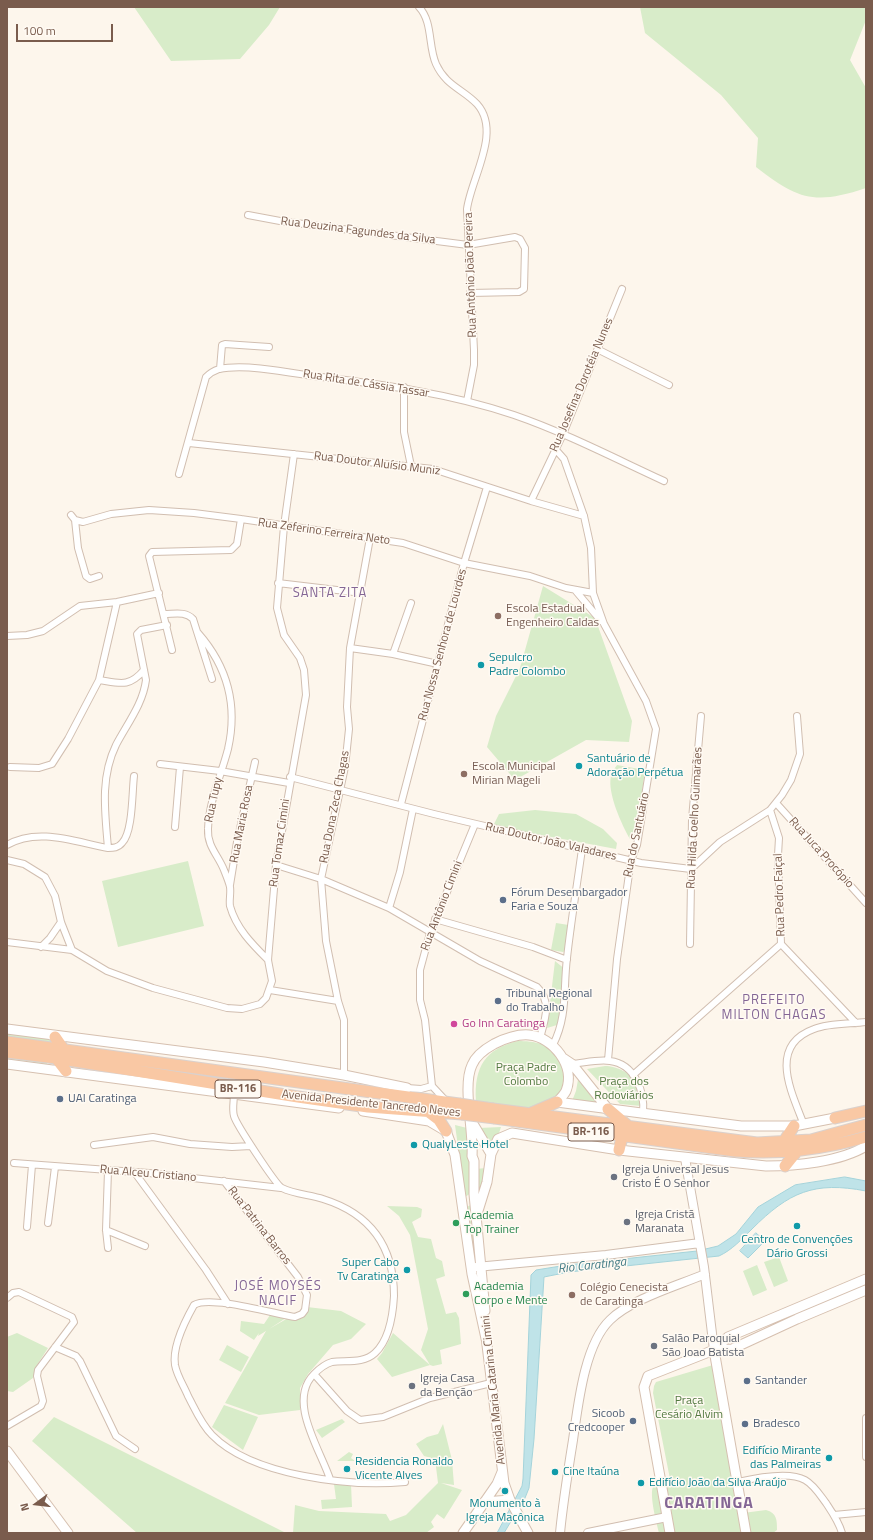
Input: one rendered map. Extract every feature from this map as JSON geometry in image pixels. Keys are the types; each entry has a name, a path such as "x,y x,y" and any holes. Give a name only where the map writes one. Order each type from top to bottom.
{"highway":[{"path":"55,1036 64,1050"},
{"name":"Avenida Presidente Tancredo Neves","path":"7,1042 414,1098 622,1136 687,1140"},
{"name":"Avenida Presidente Tancredo Neves","path":"7,1052 56,1058 298,1098 368,1107 426,1110 457,1107"},
{"path":"56,1058 66,1071"},
{"path":"407,1088 414,1098"},
{"path":"527,1114 557,1102"},
{"path":"608,1109 629,1127"},
{"path":"426,1110 439,1120 446,1131"},
{"path":"835,1118 866,1111"},
{"name":"Avenida Presidente Tancredo Neves","path":"494,1113 527,1114 629,1127 687,1140"},
{"path":"835,1118 843,1124 850,1142"},
{"path":"782,1142 799,1125"},
{"name":"BR-116","path":"687,1140 782,1142 811,1140 866,1125"},
{"path":"619,1150 622,1136"},
{"name":"BR-116","path":"687,1140 735,1151 766,1153 797,1151 850,1142 866,1137"},
{"path":"785,1166 797,1151"}],"main road":[{"name":"Avenida Presidente Tancredo Neves","path":"7,1029 264,1062 344,1075 407,1088"},
{"name":"Avenida Maria Catarina Cimini","path":"528,1533 511,1502 503,1471 491,1383 474,1194 474,1161 472,1156 472,1121 469,1088 472,1065 484,1049 498,1042 522,1035 540,1038"},
{"path":"540,1038 553,1045 563,1058 572,1064 608,1109"},
{"path":"557,1102 566,1091 568,1082 563,1058"},
{"name":"Avenida Presidente Tancredo Neves","path":"7,1064 420,1119 429,1121 446,1131"},
{"path":"557,1102 741,1126 799,1125 835,1118"},
{"name":"Avenida Maria Catarina Cimini","path":"472,1121 489,1153 487,1182 476,1217"},
{"path":"446,1131 455,1155 471,1267 487,1343"},
{"path":"474,1161 483,1164 498,1139 512,1133 619,1150 685,1158 785,1166 837,1157 866,1146"},
{"path":"473,1151 476,1147 489,1153"},
{"path":"461,1198 474,1194"},
{"path":"714,1350 728,1337 866,1279"},
{"path":"670,1533 644,1387 645,1380 652,1373 714,1350 732,1349 834,1302 866,1290"},
{"path":"830,1294 834,1302"},
{"path":"714,1350 746,1533"},
{"path":"7,1451 68,1533"},
{"path":"463,1533 497,1484 503,1471"},
{"path":"484,1502 511,1502"}],"street":[{"name":"Rua Antônio João Pereira","path":"419,7 428,23 434,58 439,71 453,87 477,104 485,118 487,128 484,151 468,200 468,245 474,365 467,401"},
{"name":"Rua Deuzina Fagundes da Silva","path":"248,215 280,221 468,245 515,237 520,239 525,248 526,284 522,291 470,293"},
{"name":"Rua Josefina Dorotéia Nunes","path":"531,501 563,434 599,350 622,289"},
{"path":"179,474 189,443 206,377 212,372 220,369 220,350 222,345 269,347"},
{"path":"599,350 669,384"},
{"name":"Rua Rita de Cássia Tassar","path":"220,369 268,370 404,387 467,401 563,434 664,481"},
{"path":"404,387 404,432 411,466"},
{"name":"Rua Doutor Aluísio Muniz","path":"189,443 433,469 531,501 584,516"},
{"path":"556,450 564,459 584,516 592,548 593,593 604,624"},
{"path":"294,454 278,583 362,593"},
{"name":"Rua Nossa Senhora de Lourdes","path":"401,804 464,563 487,487"},
{"name":"Rua Zeferino Ferreira Neto","path":"100,576 90,579 86,576 78,548 73,518 83,522 111,514 149,510 194,513 241,519 403,543 464,563 530,576 575,590 593,593"},
{"path":"172,650 159,593 149,561 152,552 232,550 237,544 241,519"},
{"name":"Rua Dona Zeca Chagas","path":"344,1075 344,1020 338,1001 326,941 321,879 340,790 348,742 347,707 350,648 362,593 370,538"},
{"name":"Rua Tomaz Cimini","path":"270,990 272,981 268,960 276,865 290,780 304,709 306,681 300,658 284,635 277,608 278,583"},
{"path":"575,590 604,624"},
{"path":"7,636 27,635 43,631 80,606 116,602 159,593"},
{"path":"10,767 39,768 52,764 68,739 99,680 116,602"},
{"path":"393,654 411,603"},
{"path":"164,614 188,614 193,619 212,679"},
{"name":"Rua do Santuário","path":"604,624 646,701 656,729 637,846 631,860 617,959 608,1060"},
{"path":"108,848 103,807 108,766 116,746 143,692 146,680 137,634 141,630 167,625"},
{"name":"Rua Tupy","path":"198,633 219,662 228,684 232,720 228,749 220,771 211,807 208,838 210,846 224,869 230,887 230,904 238,926 268,960"},
{"path":"350,648 393,654 438,664"},
{"path":"99,680 123,684 133,682 144,670"},
{"name":"Rua Hilda Coelho Guimarães","path":"690,944 692,820 701,716"},
{"path":"691,869 720,842 770,810 776,803 791,780 800,754 797,716"},
{"name":"Rua Maria Rosa","path":"230,887 237,842 255,762"},
{"name":"Rua Doutor João Valadares","path":"160,764 220,771 251,777 290,780 401,804 413,809 631,860 691,869"},
{"path":"175,827 180,766"},
{"path":"7,845 17,839 36,836 108,848 118,846 126,838 131,814 134,776"},
{"name":"Rua Juca Procópio","path":"776,803 866,903"},
{"path":"388,908 400,872 413,809"},
{"name":"Rua Pedro Faiçal","path":"770,810 779,838 778,855 781,944 856,1023"},
{"name":"Rua Antônio Cimini","path":"432,1086 425,1020 420,1000 420,970 430,933 475,824"},
{"path":"553,1045 560,1030 564,1009 566,960 582,848"},
{"path":"7,860 24,864 45,877 55,896 61,922 72,950"},
{"path":"276,865 321,879 388,908 480,961 537,987 543,992 546,1005 540,1038"},
{"path":"435,920 533,947 566,960"},
{"path":"41,947 50,938 61,922"},
{"path":"7,942 72,950 107,970 126,978 153,988 227,1008 242,1009 252,1007 266,998 270,990 338,1001"},
{"path":"633,1074 781,944"},
{"path":"799,1125 788,1079 786,1059 795,1040 815,1028 866,1022"},
{"path":"572,1064 608,1060 621,1065 633,1074 642,1093 643,1113"},
{"path":"407,1088 421,1089 432,1086 440,1096 457,1107"},
{"path":"234,1094 234,1116 251,1146 281,1188"},
{"path":"94,1145 153,1137 190,1144 232,1147 251,1146"},
{"path":"685,1158 704,1271 714,1350"},
{"name":"Rua Alceu Cristiano","path":"14,1163 224,1181 281,1188 328,1201 356,1214 374,1231 383,1244 392,1278 393,1307 381,1346 374,1354 351,1362 330,1363 314,1374"},
{"path":"27,1227 32,1165"},
{"path":"48,1223 55,1167"},
{"path":"108,1171 106,1230 108,1248"},
{"path":"135,1173 206,1270 228,1304"},
{"name":"Rua Patrina Barros","path":"224,1181 298,1277 305,1292 307,1303 302,1314 295,1317 228,1304 205,1302 194,1305 177,1346 175,1365 178,1374 199,1417 213,1436 228,1448 247,1459 295,1475 330,1479"},
{"path":"106,1230 145,1246"},
{"path":"471,1267 700,1245"},
{"path":"560,1533 565,1490 584,1371 598,1337 609,1320 633,1304 704,1271"},
{"path":"7,1298 13,1293 19,1292 72,1317 74,1322 38,1370 37,1376 43,1401 41,1406 7,1426"},
{"path":"55,1347 76,1356 80,1361 116,1436 135,1449"},
{"path":"405,1482 330,1479 304,1412 302,1399 304,1388 314,1374 347,1411 360,1420 383,1417 430,1398 491,1383"},
{"path":"866,1418 866,1457"},
{"path":"738,1482 772,1477 789,1476 802,1478 816,1490 834,1515 842,1533"},
{"path":"834,1515 866,1512"},
{"path":"588,1533 667,1517"}],"green space":[{"path":"134,7 280,7 269,25 240,59 171,61"},
{"path":"640,7 866,7 866,20 850,60 866,88 866,188 833,197 820,198 808,196 796,193 784,187 756,167 758,138 721,95 645,33"},
{"path":"543,586 595,618 632,721 629,742 586,740 515,780 487,747 496,716 520,668"},
{"path":"617,765 645,770 636,838 630,839 619,817 613,800 610,783 612,772"},
{"path":"535,810 576,814 603,829 617,843 616,849 493,826 499,814"},
{"path":"188,861 204,926 118,947 102,881"},
{"path":"556,923 575,926 571,948 563,952 551,950"},
{"path":"555,961 566,970 561,1021 557,1025 547,1028"},
{"path":"7,1033 52,1039 51,1043 7,1038"},
{"name":"Praça Padre Colombo","path":"518,1041 542,1044 558,1053 563,1061 569,1089 538,1109 494,1110 476,1101 477,1078 484,1061 497,1049"},
{"path":"7,1055 47,1061 47,1066 7,1061"},
{"name":"Praça dos Rodoviários","path":"605,1066 614,1067 628,1073 635,1080 638,1087 641,1106 620,1104 587,1069"},
{"name":"Praça dos Rodoviários","path":"579,1074 605,1105 572,1101 576,1091"},
{"path":"455,1125 467,1128 471,1193 465,1197"},
{"path":"501,1127 498,1136 489,1143 479,1128"},
{"path":"486,1168 479,1201 476,1169"},
{"path":"472,1204 473,1227 470,1228 467,1207"},
{"path":"387,1206 417,1207 422,1209 421,1217 412,1222 418,1237 431,1239 436,1258 442,1261 445,1276 436,1279 446,1314 456,1312 459,1318 461,1344 440,1350 442,1364 433,1366 430,1365 421,1350 428,1329 410,1235 399,1216"},
{"path":"475,1228 479,1264 472,1264 468,1229"},
{"path":"779,1257 788,1281 774,1287 764,1262"},
{"path":"757,1265 767,1290 753,1296 743,1271"},
{"path":"307,1307 341,1311 366,1324 351,1339 333,1345 308,1374 300,1388 300,1410 259,1415 225,1403 266,1331 258,1336 259,1333 254,1340 240,1331 241,1321 264,1324 270,1315 286,1318 269,1329"},
{"path":"17,1333 48,1348 37,1365 33,1378 13,1392 7,1391 7,1337"},
{"path":"393,1333 430,1365 392,1377 377,1359"},
{"path":"227,1345 249,1357 241,1372 219,1360"},
{"name":"Praça Cesário Alvim","path":"713,1365 741,1533 659,1533 653,1507 653,1487 655,1484 670,1479 653,1393 654,1386 656,1382"},
{"path":"224,1405 258,1417 243,1450 212,1427"},
{"path":"54,1417 286,1533 137,1533 32,1441"},
{"path":"342,1419 345,1422 322,1438 316,1430"},
{"path":"443,1424 452,1460 454,1485 441,1483 462,1490 444,1519 437,1514 431,1522 434,1527 426,1533 293,1533 295,1505 319,1511 386,1514 390,1521 406,1515 438,1483 435,1459 424,1456 416,1444 427,1437 438,1434"},
{"path":"349,1452 353,1454 351,1458 355,1461 337,1461"},
{"path":"334,1484 351,1484 352,1507 322,1509 321,1500 336,1499"},
{"path":"766,1510 770,1511 776,1517 777,1530 773,1533 746,1533 743,1513"}],"water":[{"name":"Rio Caratinga","path":"845,1177 866,1181 866,1191 848,1188 831,1188 803,1192 778,1206 765,1216 737,1244 719,1256 569,1272 544,1277 534,1439 529,1488 525,1498 504,1533 497,1533 522,1486 523,1479 531,1275 536,1270 567,1265 697,1251 718,1246 736,1234 758,1207 795,1185"},
{"path":"756,1233 765,1241 748,1258 740,1251"}],"place":[{"name":"Escola Estadual Engenheiro Caldas","path":"498,616"},
{"name":"Sepulcro Padre Colombo","path":"481,665"},
{"name":"Santuário de Adoração Perpétua","path":"579,766"},
{"name":"Escola Municipal Mirian Mageli","path":"464,774"},
{"name":"Fórum Desembargador Faria e Souza","path":"503,900"},
{"name":"Tribunal Regional do Trabalho","path":"498,1001"},
{"name":"Go Inn Caratinga","path":"454,1024"},
{"name":"UAI Caratinga","path":"60,1099"},
{"name":"QualyLeste Hotel","path":"414,1145"},
{"name":"Igreja Universal Jesus Cristo É O Senhor","path":"614,1177"},
{"name":"Igreja Cristã Maranata","path":"627,1222"},
{"name":"Academia Top Trainer","path":"456,1223"},
{"name":"Centro de Convenções Dário Grossi","path":"797,1226"},
{"name":"Super Cabo Tv Caratinga","path":"407,1270"},
{"name":"Academia Corpo e Mente","path":"466,1294"},
{"name":"Colégio Cenecista de Caratinga","path":"572,1295"},
{"name":"Salão Paroquial São Joao Batista","path":"654,1346"},
{"name":"Santander","path":"747,1381"},
{"name":"Igreja Casa da Benção","path":"412,1386"},
{"name":"Sicoob Credcooper","path":"633,1421"},
{"name":"Bradesco","path":"745,1424"},
{"name":"Edifício Mirante das Palmeiras","path":"829,1458"},
{"name":"Residencia Ronaldo Vicente Alves","path":"347,1469"},
{"name":"Cine Itaúna","path":"555,1472"},
{"name":"Edifício João da Silva Araújo","path":"641,1483"},
{"name":"Monumento à Igreja Maçônica","path":"505,1491"}],"district":[{"name":"SANTA ZITA","path":"330,594"},
{"name":"PREFEITO MILTON CHAGAS","path":"774,1008"},
{"name":"JOSÉ MOYSÉS NACIF","path":"278,1294"},
{"name":"CARATINGA","path":"709,1504"}]}
